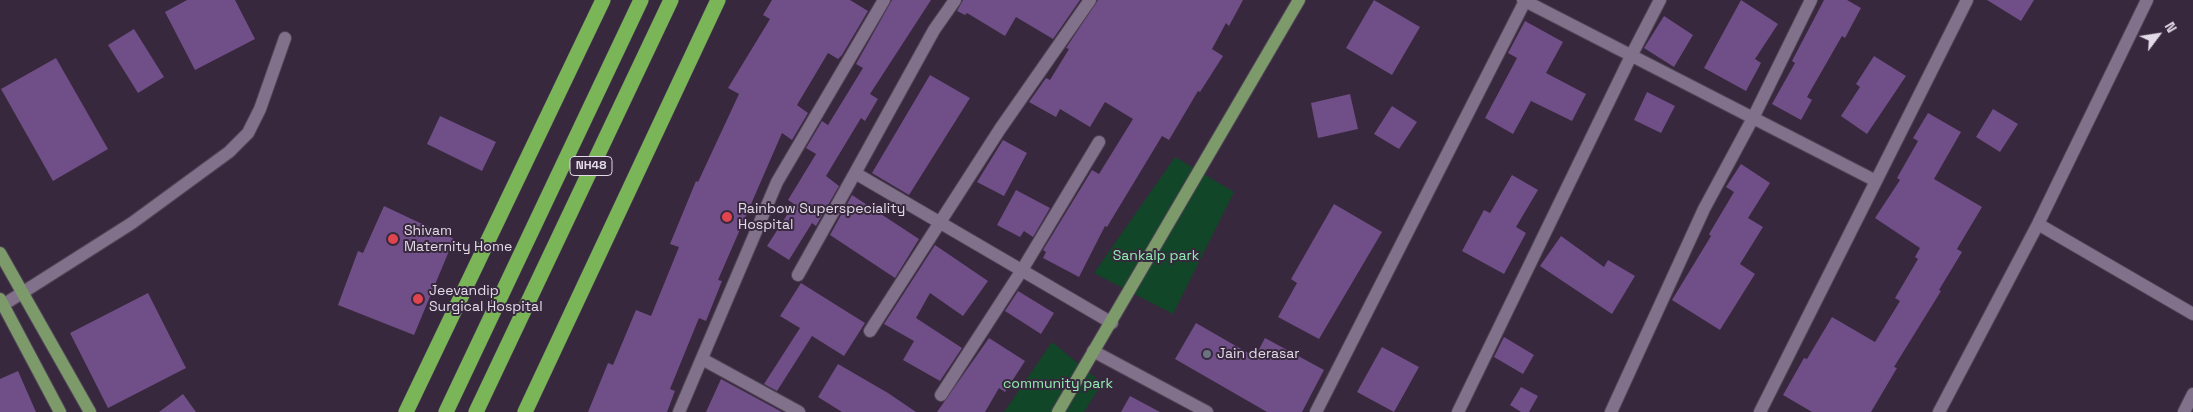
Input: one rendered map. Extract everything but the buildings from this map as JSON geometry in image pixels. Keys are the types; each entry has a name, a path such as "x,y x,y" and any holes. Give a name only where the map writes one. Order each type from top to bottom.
{"highway":[{"path":"406,412 604,0"},
{"name":"NH48","path":"446,412 641,0"},
{"name":"NH48","path":"476,412 511,333 671,0"},
{"path":"525,412 718,0"}],"main road":[{"path":"1058,412 1300,0"},
{"path":"0,253 90,412"},
{"path":"2,302 60,412"}],"street":[{"path":"679,412 777,182 884,0"},
{"path":"798,275 934,30 955,0"},
{"path":"870,331 1000,129 1090,0"},
{"path":"1458,412 1660,0"},
{"path":"1611,412 1704,209 1753,118 1811,0"},
{"path":"1760,412 1967,0"},
{"path":"1939,412 2038,224 2147,0"},
{"path":"1316,412 1524,1 1876,181"},
{"path":"2,302 24,293 132,223 229,152 248,133 260,109 285,38"},
{"path":"941,395 1022,270 1099,142"},
{"path":"854,173 1112,323"},
{"path":"2038,224 2193,314"},
{"path":"1093,351 1207,412"},
{"path":"702,359 799,412"},
{"path":"2184,412 2193,394"}],"green space":[{"name":"Sankalp park","path":"1175,157 1234,192 1173,314 1094,273"},
{"name":"community park","path":"1052,342 1102,383 1084,412 1004,412"}],"place":[{"name":"Rainbow Superspeciality Hospital","path":"727,217"},
{"name":"Shivam Maternity Home","path":"393,239"},
{"name":"Jeevandip Surgical Hospital","path":"418,299"},
{"name":"Jain derasar","path":"1207,354"}]}
